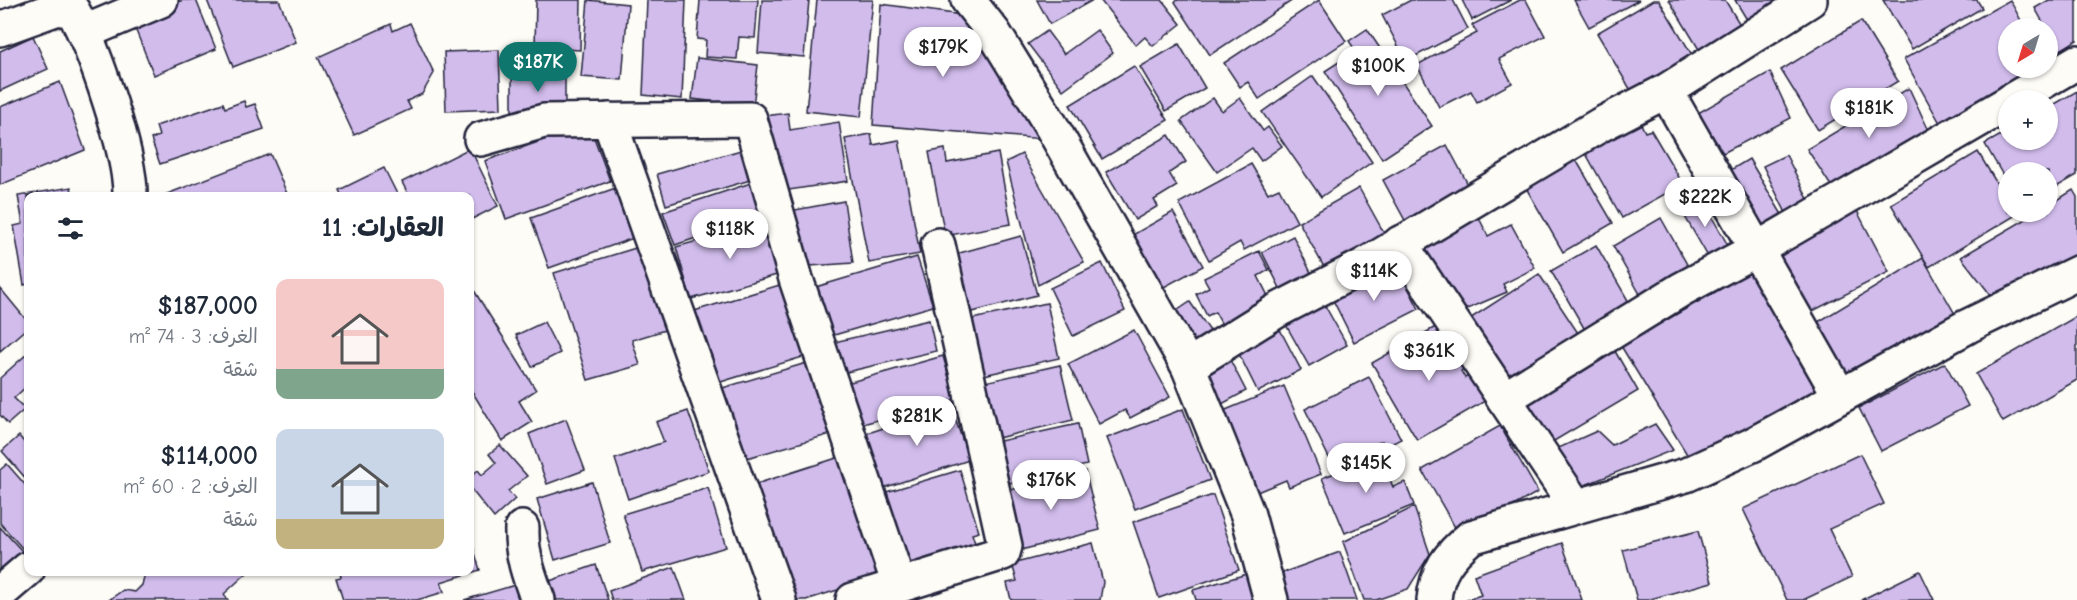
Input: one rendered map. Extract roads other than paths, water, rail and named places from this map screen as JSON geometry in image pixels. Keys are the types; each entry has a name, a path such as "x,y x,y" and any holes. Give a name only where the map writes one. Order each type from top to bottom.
{"street":[{"path":"85,32 161,0"},
{"path":"968,0 994,33 1052,127 1188,366 1248,515 1271,600"},
{"path":"1188,366 1278,310 1365,265 1600,124 1666,91 1810,0"},
{"path":"0,29 58,8 73,12 85,32 123,154 129,192"},
{"path":"2030,90 2077,62"},
{"path":"1666,91 1840,396"},
{"path":"1504,399 1682,289 1757,249 1998,109"},
{"path":"481,138 544,121 750,119 796,279 899,585"},
{"path":"609,120 779,600"},
{"path":"1400,243 1575,505"},
{"path":"853,600 1004,554 1005,535 938,245"},
{"path":"1434,600 1435,580 1457,548 1471,537 1575,505 1686,475 1752,445 1968,326 2077,273"},
{"path":"522,528 521,545 538,600"},
{"path":"0,593 24,572"}]}
